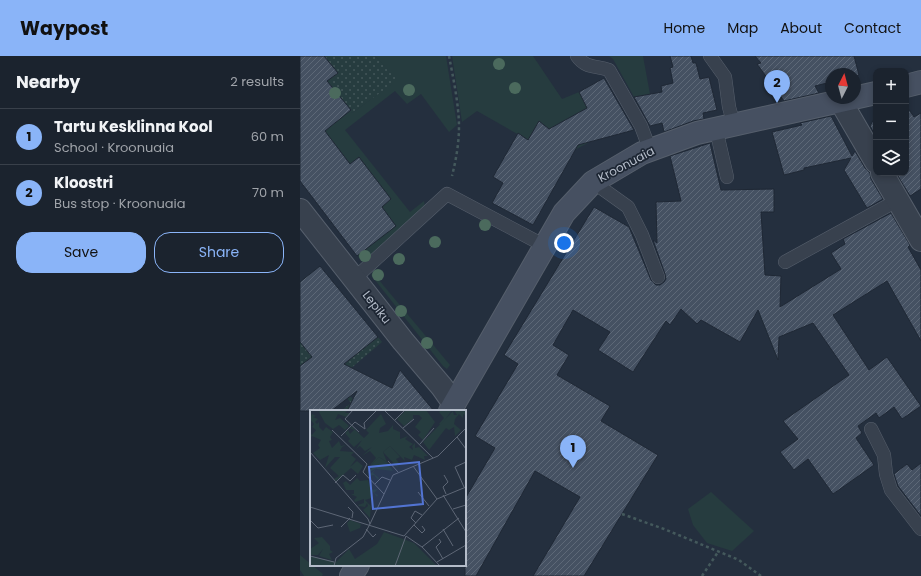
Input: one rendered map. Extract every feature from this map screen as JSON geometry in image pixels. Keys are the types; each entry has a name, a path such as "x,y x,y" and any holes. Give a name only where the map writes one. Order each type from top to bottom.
{"main road":[{"path":"909,85 921,82"},
{"name":"Kroonuaia","path":"861,97 873,94"},
{"name":"Kroonuaia","path":"452,408 564,213 593,182 642,153 697,133 832,104"},
{"path":"351,576 357,566"}],"street":[{"path":"842,104 873,157"},
{"path":"884,176 921,240"},
{"name":"Lepiku","path":"300,210 403,341 442,386 452,408"}],"lane":[{"path":"577,56 588,66 602,67 609,70 641,126 650,150"},
{"path":"710,56 725,77 729,107 725,127 727,178"},
{"path":"593,182 628,207 642,235 658,277"},
{"path":"354,279 448,194 545,246"},
{"path":"784,262 898,200"},
{"path":"871,429 884,455 886,474 891,490 921,529"}],"path":[{"path":"448,194 456,158 459,127 449,56"},
{"path":"622,514 664,529 739,560 760,576"},
{"path":"702,576 718,552"}],"green space":[{"path":"324,56 375,56 398,80 352,113 342,100 309,96 337,73"},
{"path":"375,56 446,56 457,125 449,132 421,94 407,104 395,91 345,130 410,212 424,201 425,207 363,263 357,255 396,226 382,207 391,199 359,157 350,164 338,148 300,178 300,151 351,110 352,113 397,80"},
{"path":"452,56 533,56 562,99 579,92 587,108 570,118 588,143 576,149 539,121 528,140 477,111 462,122"},
{"path":"609,56 643,56 650,94 668,122 650,126 613,59"},
{"path":"373,273 450,365 447,369 443,366 371,275"},
{"path":"378,337 382,342 336,381 353,399 377,410 342,410 351,403 313,356 301,365 300,372 300,342 338,369"},
{"path":"711,492 754,531 732,551 707,543 693,525 688,509"},
{"path":"300,555 310,563 310,566 313,566 323,574 322,576 304,576 300,570"}],"building":[{"path":"300,56 324,56 338,73 327,81 351,110 325,131 350,164 359,157 391,199 382,207 396,226 357,256 300,181"},
{"path":"670,56 691,56 693,63 696,63 700,79 709,77 717,110 703,113 704,119 693,121 664,132 662,123 650,126 634,97 662,92 661,86 673,83 670,68 673,67"},
{"path":"755,56 854,56 857,68 825,68 825,84 815,86 819,93 784,101 757,64 761,63"},
{"path":"604,78 634,130 578,145 533,225 492,203 503,183 493,177 518,133 528,140 539,121 549,129 587,108 579,92"},
{"path":"909,110 914,117 921,113 921,189 910,196 898,176 909,176"},
{"path":"831,116 852,156 855,151 865,168 870,173 871,179 883,199 867,208 844,170 851,158 804,168 804,170 784,175 772,132 802,125 800,123"},
{"path":"873,120 873,132 870,126"},
{"path":"710,143 721,190 774,189 774,212 761,212 765,275 781,276 780,307 841,269 831,253 845,244 843,239 891,213 910,245 908,247 921,270 921,341 887,281 833,315 869,370 887,357 921,406 902,419 894,407 879,418 876,413 858,426 862,433 856,438 874,465 833,494 808,459 794,470 780,452 798,439 783,421 849,375 813,323 779,337 778,360 758,310 740,342 701,320 697,324 681,309 670,325 666,321 633,372 598,350 610,332 573,310 553,345 569,355 557,375 610,406 601,421 658,455 584,576 533,576 580,497 535,471 476,576 465,576 466,497 495,448 475,436 518,364 504,355 594,207 629,227 651,280 656,285 660,285 664,282 666,279 665,274 653,240 657,243 656,202 681,201 670,156"},
{"path":"320,266 378,337 344,364 392,388 400,370 433,410 348,410 357,391 332,410 300,411 300,366 312,357 300,342 300,282"},
{"path":"921,463 921,516 898,486 894,474 907,464 912,470"}],"place":[{"name":"Kloostri","path":"777,103"},
{"name":"Tartu Kesklinna Kool","path":"573,468"}]}
